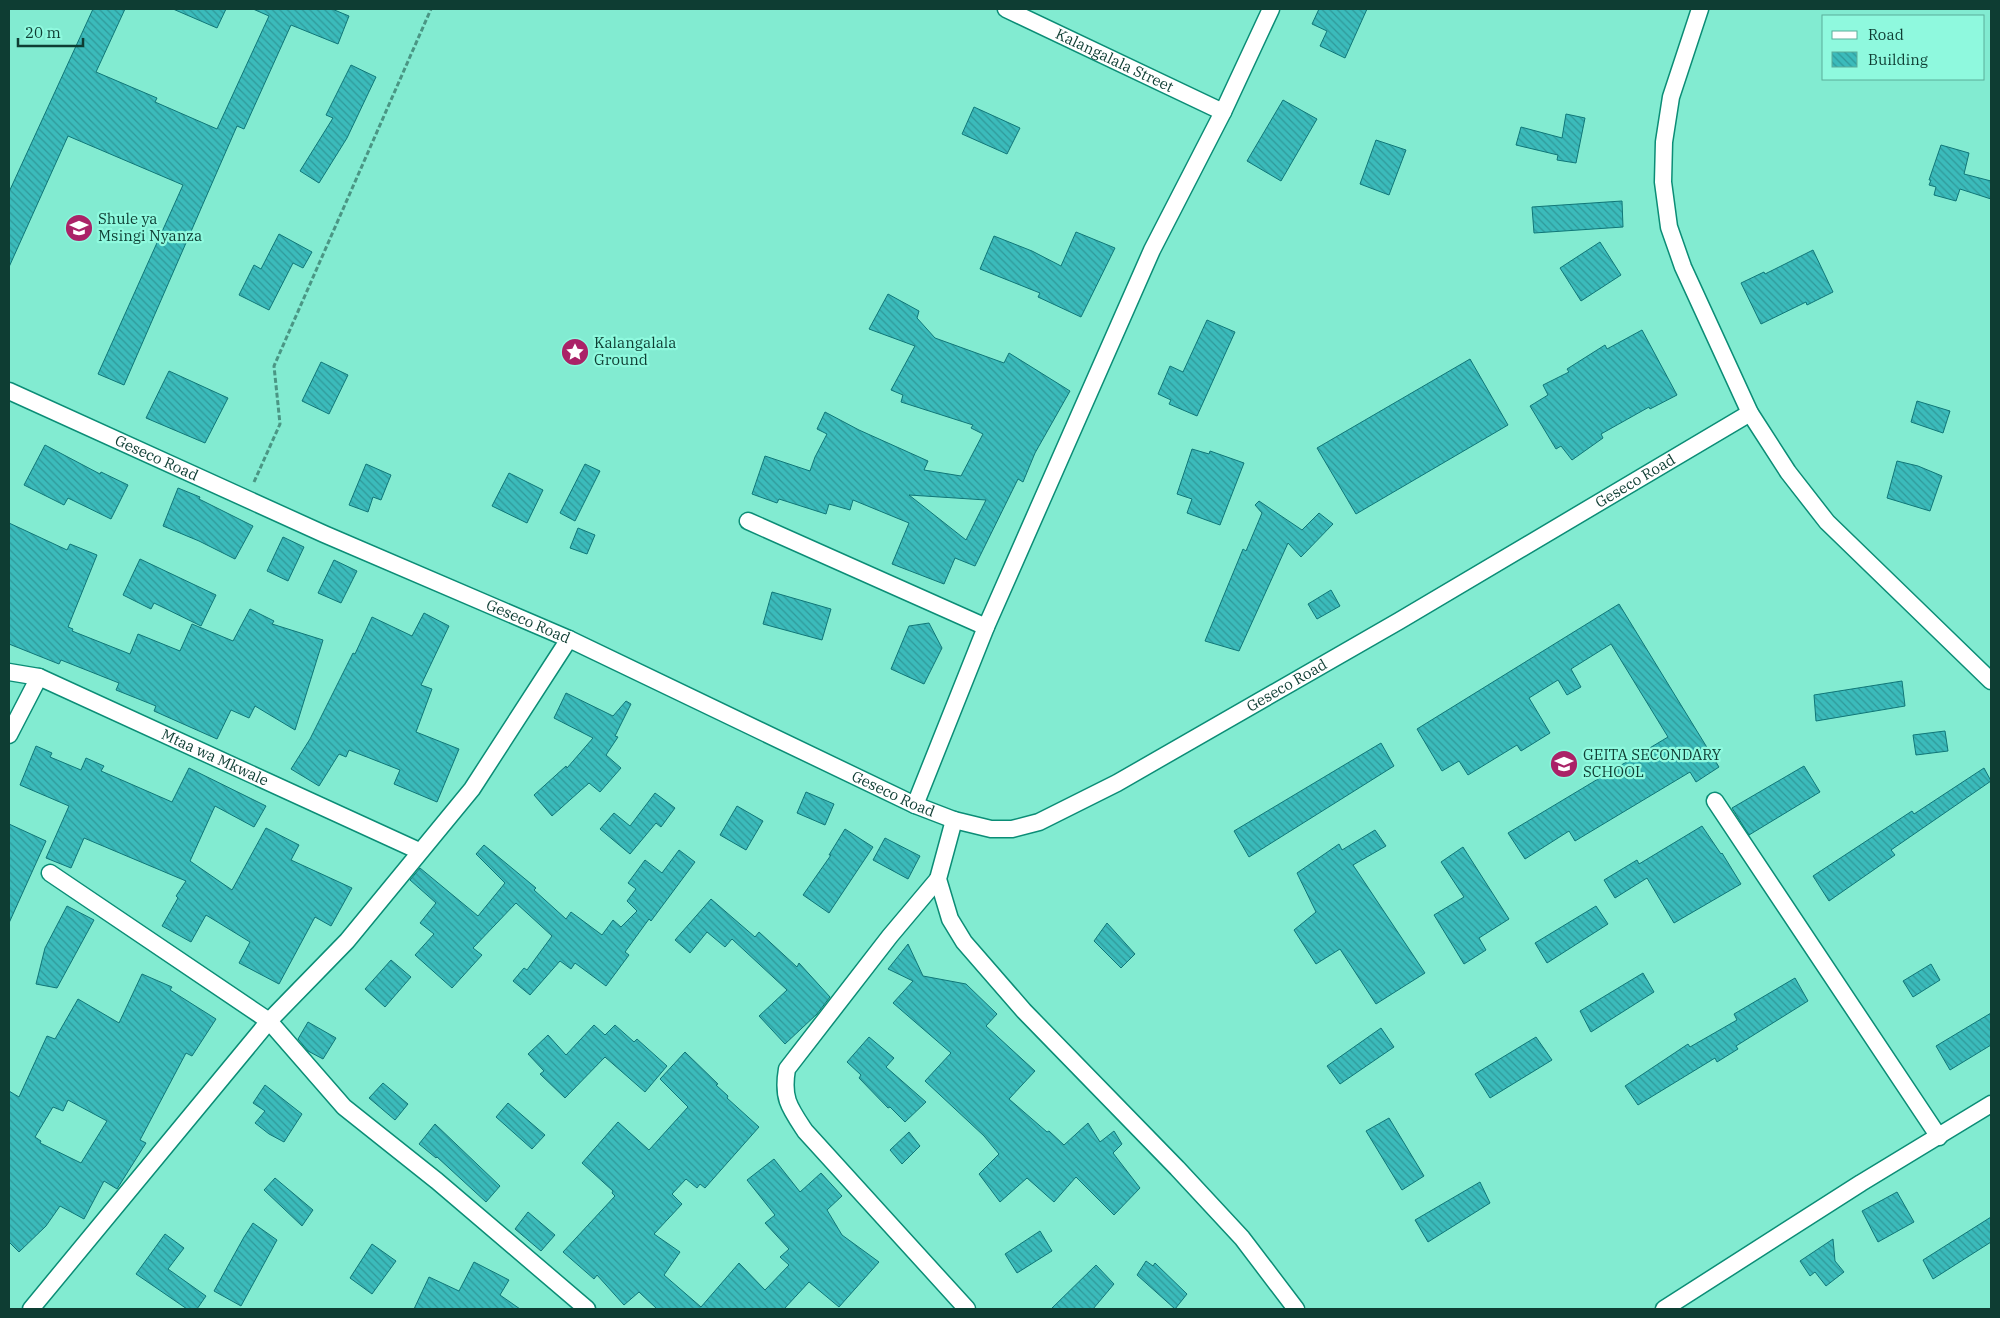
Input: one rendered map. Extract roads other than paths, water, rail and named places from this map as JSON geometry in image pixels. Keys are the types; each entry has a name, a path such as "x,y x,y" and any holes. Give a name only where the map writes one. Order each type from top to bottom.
{"street":[{"name":"Kalangalala Street","path":"1006,9 1223,112"},
{"path":"915,805 986,627 1152,250 1223,112 1271,9"},
{"path":"1700,9 1671,96 1664,142 1663,182 1669,227 1683,267 1750,413 1788,472 1827,522 1991,681"},
{"name":"Geseco Road","path":"9,391 324,534 569,639 915,805 954,820 992,829 1012,830 1039,822 1117,783 1391,626 1750,413"},
{"path":"748,521 986,627"},
{"path":"31,1309 105,1222 269,1021 347,941 472,788 569,639"},
{"name":"Mtaa wa Mkwale","path":"9,672 39,677 419,851"},
{"path":"9,735 39,677"},
{"path":"1715,801 1939,1137"},
{"path":"954,820 938,879 890,936 787,1069 784,1088 790,1109 805,1131 967,1309"},
{"path":"50,873 269,1021 344,1107 436,1181 570,1304 587,1309"},
{"path":"938,879 950,919 964,942 1024,1011 1177,1168 1242,1238 1296,1309"},
{"path":"1664,1309 1861,1183 1991,1104"}],"place":[{"name":"Shule ya Msingi Nyanza","path":"79,228"},
{"name":"Kalangalala Ground","path":"575,352"},
{"name":"GEITA SECONDARY SCHOOL","path":"1564,764"}]}
